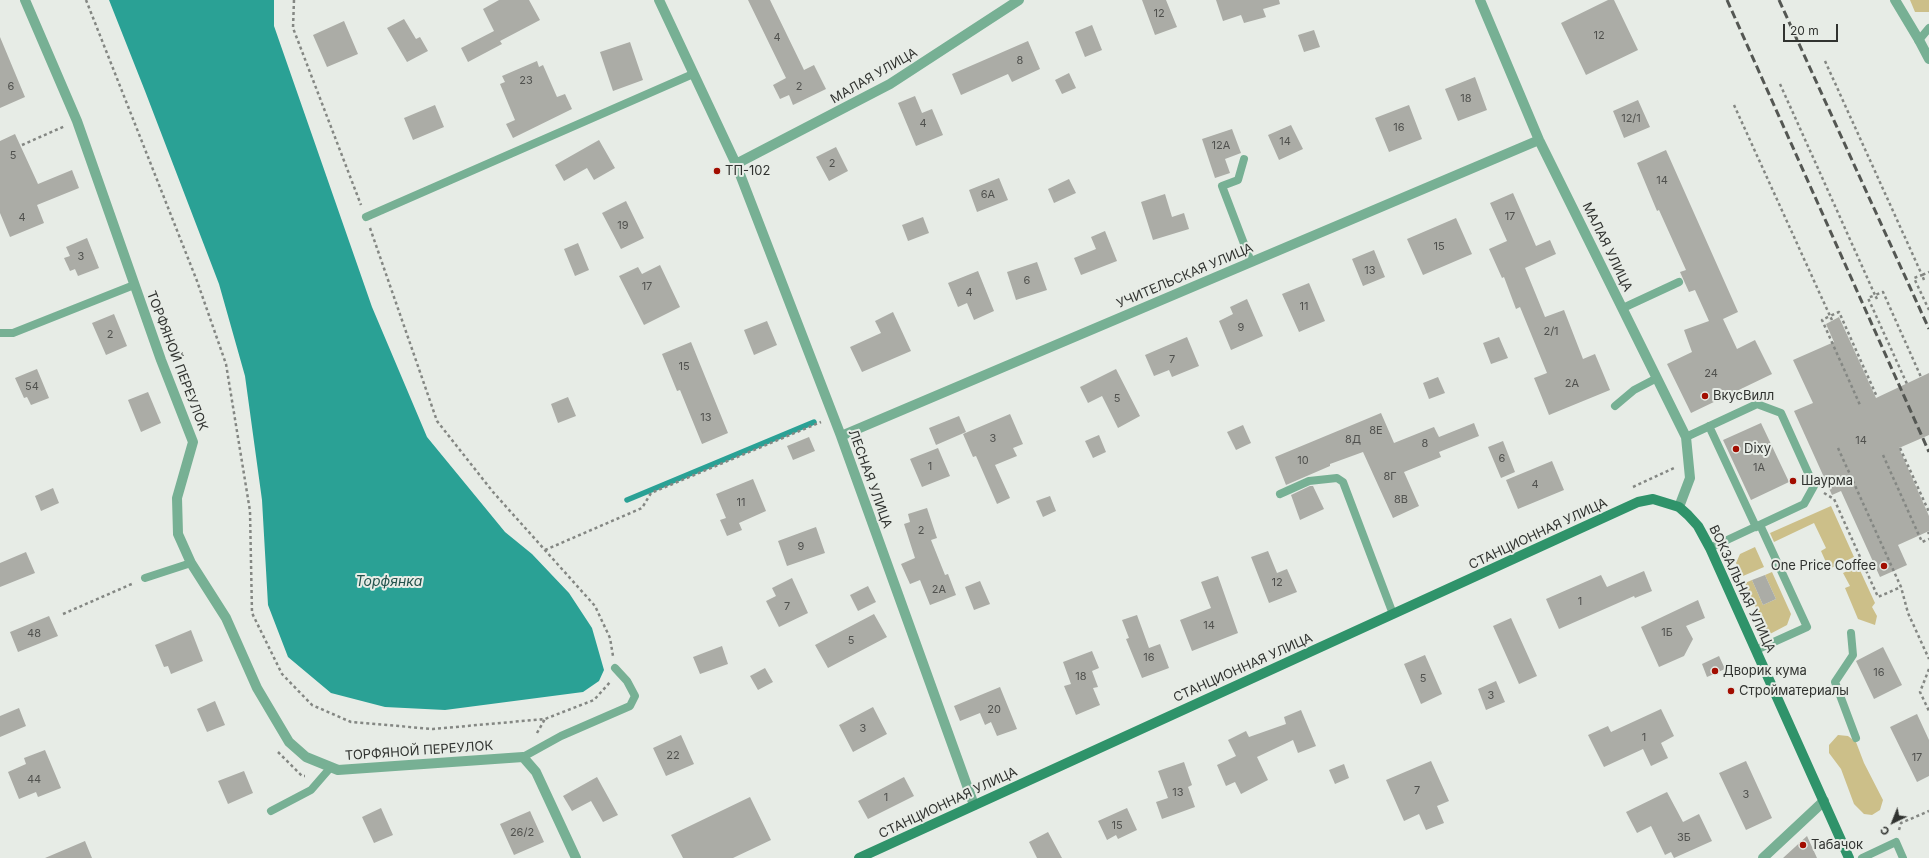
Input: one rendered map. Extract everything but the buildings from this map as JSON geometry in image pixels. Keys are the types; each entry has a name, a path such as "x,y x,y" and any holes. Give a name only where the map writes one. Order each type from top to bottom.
{"main road":[{"name":"ВОКЗАЛЬНАЯ УЛИЦА","path":"1638,502 1653,499 1678,508 1698,526 1710,548 1849,858"},
{"name":"СТАНЦИОННАЯ УЛИЦА","path":"859,858 1638,502"}],"street":[{"name":"ТОРФЯНОЙ ПЕРЕУЛОК","path":"25,0 76,121 134,285 193,442 177,498 178,534 191,562 226,618 257,688 289,742 306,757 338,770 523,757"},
{"name":"ЛЕСНАЯ УЛИЦА","path":"659,0 736,164 841,436 974,805"},
{"name":"МАЛАЯ УЛИЦА","path":"736,164 890,84 1019,0"},
{"name":"МАЛАЯ УЛИЦА","path":"1480,0 1540,140 1686,437 1690,478 1678,508"},
{"path":"1895,0 1929,59"},
{"name":"УЧИТЕЛЬСКАЯ УЛИЦА","path":"841,436 1540,140"},
{"path":"523,757 536,772 576,858"},
{"path":"1763,858 1824,801"}],"lane":[{"path":"1918,40 1929,28"},
{"path":"366,217 693,74"},
{"path":"1244,159 1238,180 1222,186 1251,262"},
{"path":"1622,308 1679,282"},
{"path":"0,333 13,333 134,285"},
{"path":"1615,406 1634,390 1657,378"},
{"path":"1686,437 1757,404 1781,413 1814,486 1804,504 1710,548"},
{"path":"1709,426 1807,627 1756,650"},
{"path":"1280,494 1309,482 1337,478 1343,482 1393,614"},
{"path":"145,578 191,562"},
{"path":"1851,633 1853,654 1835,682 1856,738"},
{"path":"523,757 561,736 630,706 635,696 628,681 615,668"},
{"path":"271,812 310,790 331,767"},
{"path":"1862,858 1896,842 1903,858"}],"path":[{"path":"86,0 197,281 226,364 250,511 252,613 282,674 312,705 351,722 433,729 545,719 594,700 613,679 615,668 610,638 595,606 493,492 438,421 366,217 293,28 294,0"},
{"path":"1825,61 1924,280"},
{"path":"1780,84 1877,299"},
{"path":"1734,104 1832,320"},
{"path":"63,119 66,126"},
{"path":"22,145 76,121"},
{"path":"1929,272 1914,278 1929,310"},
{"path":"1907,384 1868,298 1883,292 1921,376"},
{"path":"1860,405 1822,320 1830,316 1839,312 1877,397"},
{"path":"545,550 642,508 651,493 833,417"},
{"path":"1838,448 1901,587 1908,612 1929,659"},
{"path":"1900,448 1929,512"},
{"path":"1883,455 1922,542 1929,540"},
{"path":"1814,486 1834,499 1878,597 1901,587"},
{"path":"63,614 145,578"},
{"path":"1929,669 1920,692 1929,711"},
{"path":"275,748 279,755 302,776 320,779"},
{"path":"1896,842 1901,823 1929,811"}],"shaded area":[{"path":"1910,0 1929,0 1929,12 1915,12"},
{"path":"1831,506 1854,557 1829,569 1821,551 1826,548 1814,523 1774,542 1770,533"},
{"path":"1755,547 1764,567 1743,576 1736,563 1740,554"},
{"path":"1858,566 1875,603 1872,607 1877,616 1875,625 1858,619 1845,588 1850,586 1843,573"},
{"path":"1772,572 1791,614 1787,625 1768,635 1745,583 1752,580 1763,605 1776,599 1765,575"},
{"path":"1838,735 1848,736 1856,742 1864,763 1883,800 1880,810 1872,815 1864,814 1854,804 1841,769 1829,753 1829,745"}],"water":[{"name":"Торфянка","path":"109,0 274,0 274,26 372,307 427,437 505,532 532,554 569,593 592,628 604,670 599,681 583,692 445,710 385,707 331,693 288,657 268,605 262,500 245,376 219,284"}],"waterway":[{"path":"627,500 814,422"}],"railway":[{"path":"1727,0 1929,452"},
{"path":"1779,0 1929,329"}],"place":[{"name":"ТП-102","path":"717,171"},
{"name":"ВкусВилл","path":"1705,396"},
{"name":"Dixy","path":"1736,449"},
{"name":"Шаурма","path":"1793,481"},
{"name":"One Price Coffee","path":"1884,566"},
{"name":"Дворик кума","path":"1715,671"},
{"name":"Стройматериалы","path":"1731,691"},
{"name":"Табачок","path":"1803,845"}]}
